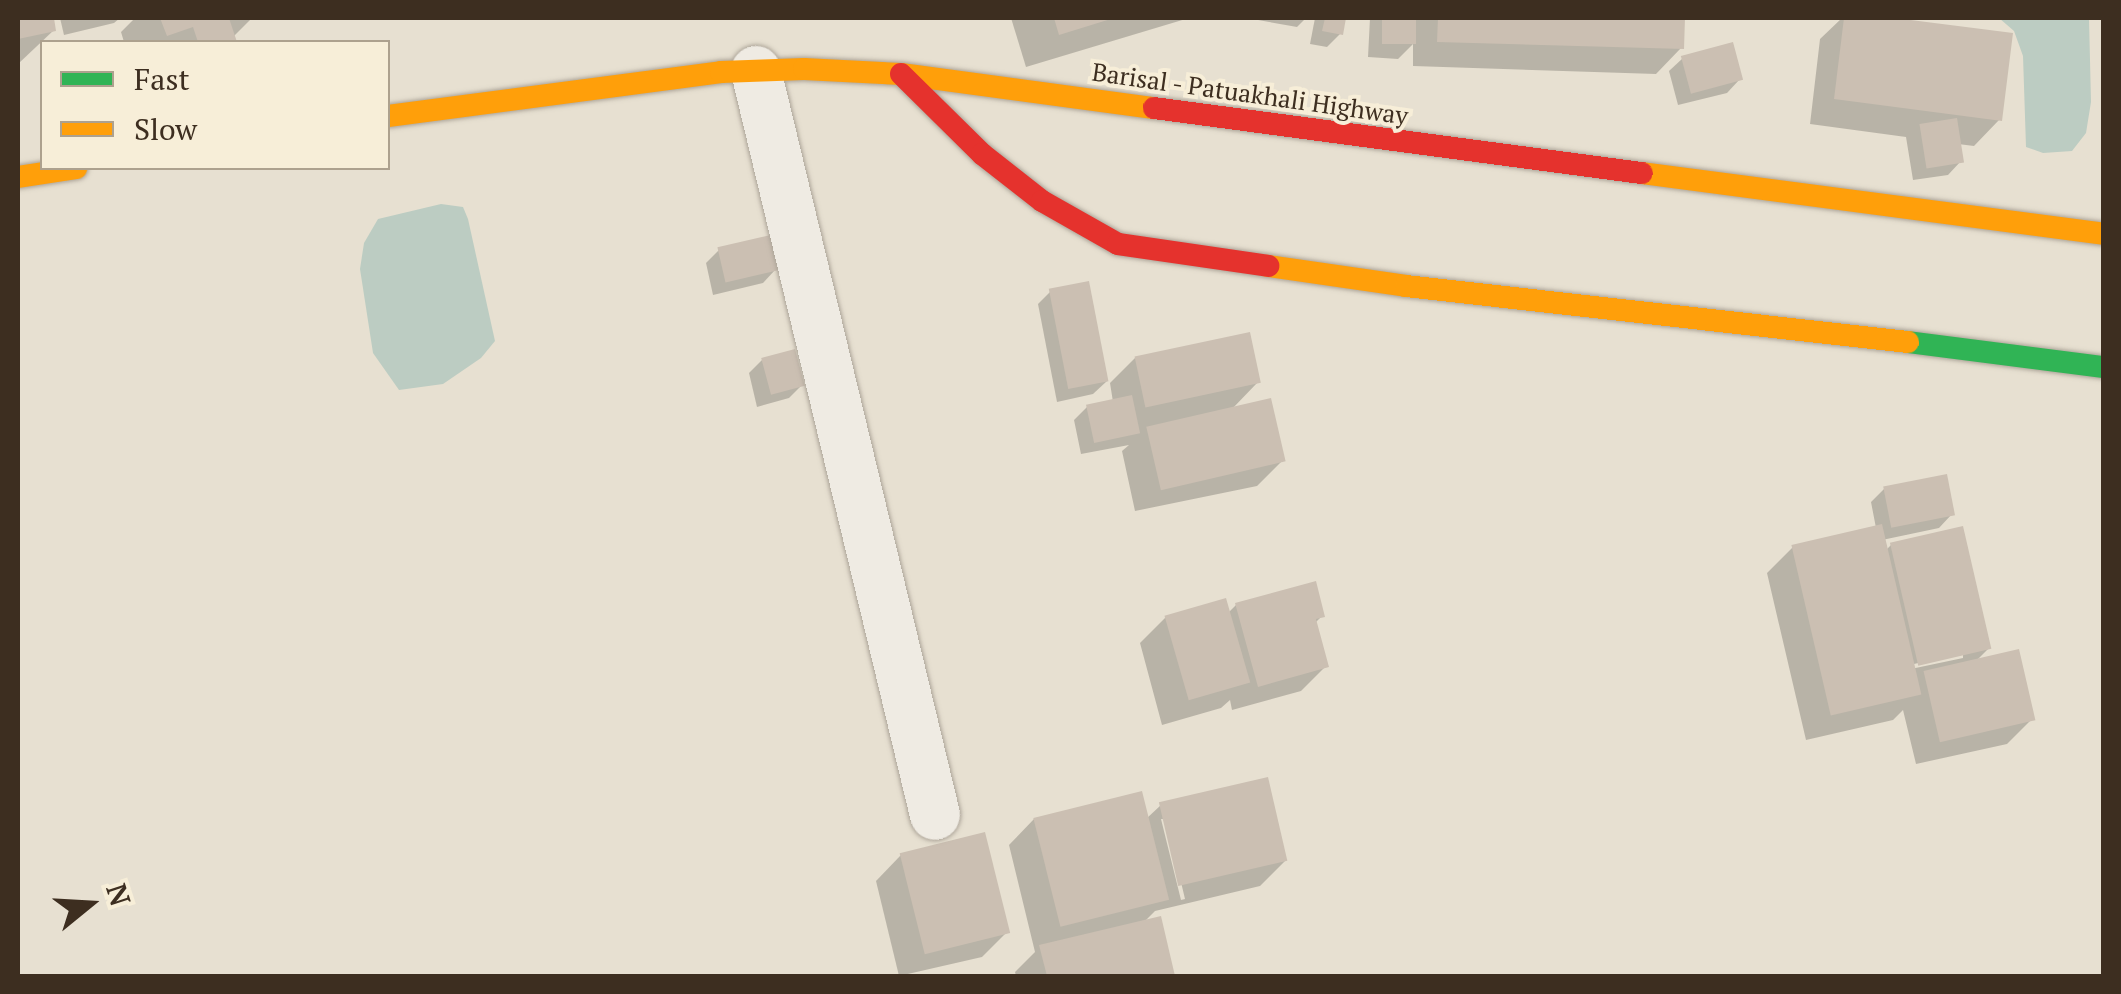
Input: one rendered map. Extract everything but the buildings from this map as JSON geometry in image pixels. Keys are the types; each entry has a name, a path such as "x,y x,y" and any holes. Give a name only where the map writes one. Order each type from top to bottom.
{"main road":[{"name":"Barisal - Patuakhali Highway","path":"390,116 626,83 756,71 901,74 2104,234"},
{"path":"901,74 997,166 1042,201 1118,244 1406,286 1699,316 2104,367"},
{"path":"18,177 63,170"}],"street":[{"path":"756,71 935,815"}],"shaded area":[{"path":"1999,18 2089,18 2091,102 2086,133 2072,151 2043,153 2026,147 2023,56 2014,31"},
{"path":"441,204 463,207 468,219 495,341 481,358 443,384 399,390 373,353 360,269 364,243 378,219"}],"traffic: fast":[{"path":"1908,342 2104,367"}],"traffic: slow":[{"path":"390,116 721,72 804,69 901,74 1154,108"},
{"path":"18,177 63,170"},
{"path":"1642,173 2104,234"},
{"path":"1268,266 1406,286 1908,342"}],"traffic: jam":[{"path":"901,74 982,154 1042,201 1118,244 1268,266"},
{"path":"1154,108 1642,173"}]}
